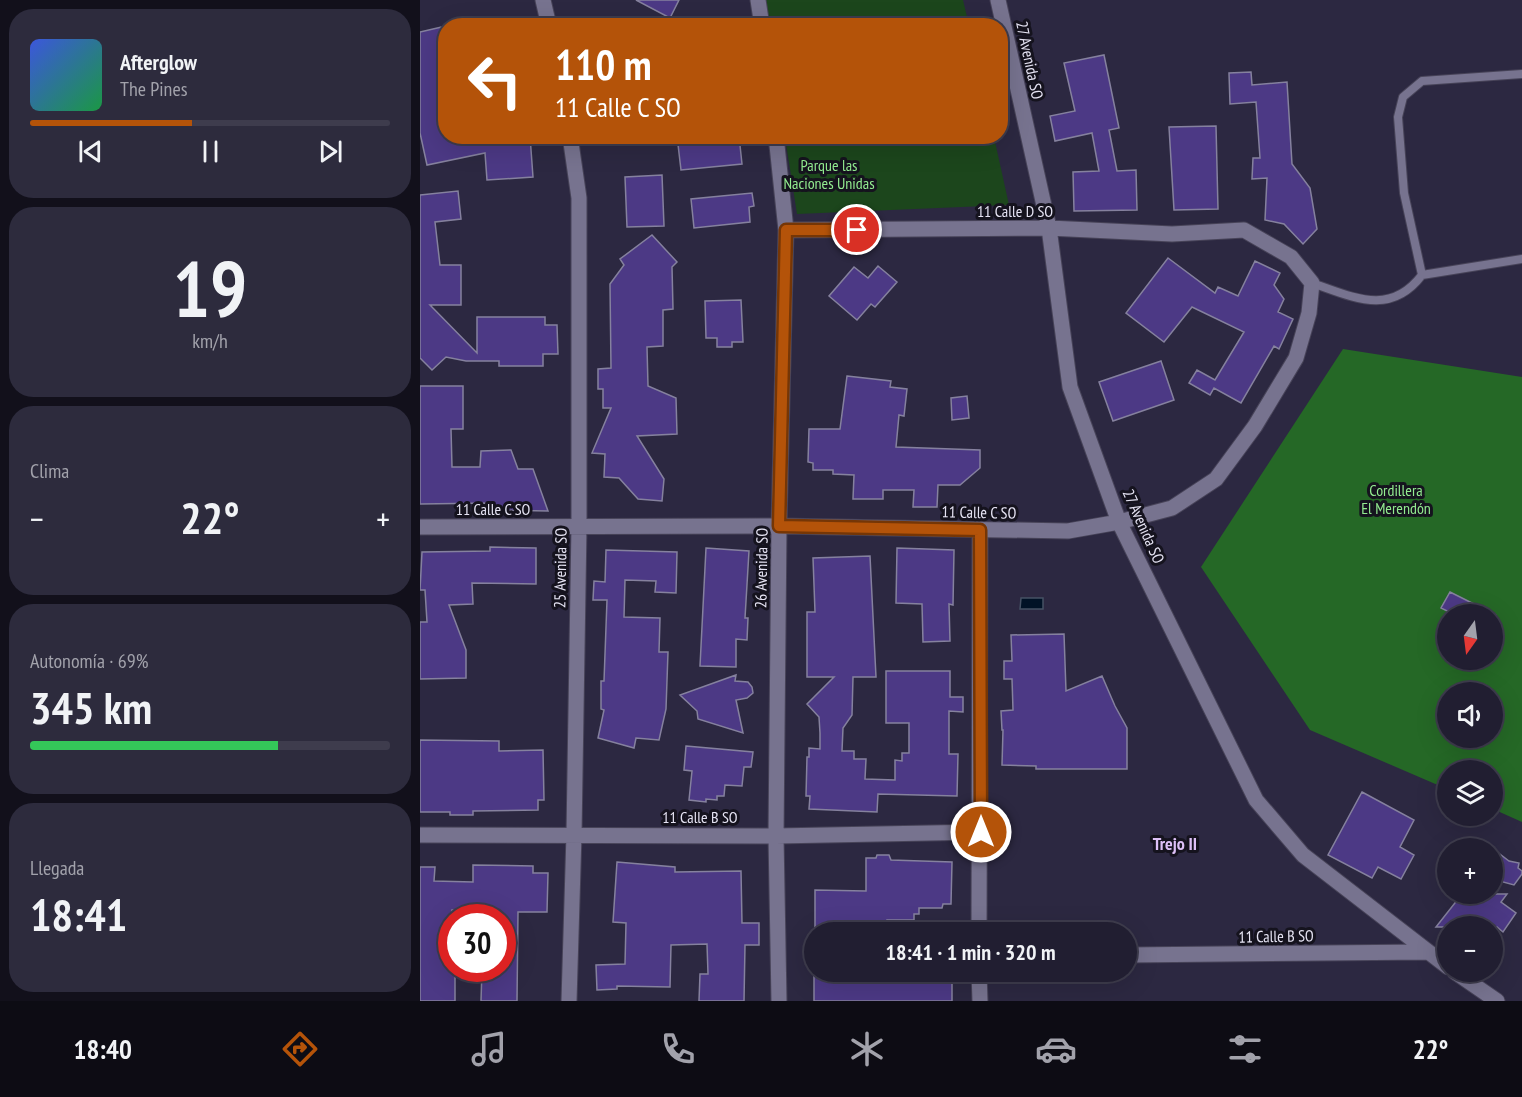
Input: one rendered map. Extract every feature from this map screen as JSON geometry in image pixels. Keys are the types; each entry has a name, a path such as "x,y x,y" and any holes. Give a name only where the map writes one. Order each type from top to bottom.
{"street":[{"path":"543,0 547,18"},
{"path":"758,0 761,18"},
{"name":"27 Avenida SO","path":"998,0 1002,18"},
{"name":"27 Avenida SO","path":"1008,45 1049,228 1070,387 1119,522 1256,800 1303,855 1437,960"},
{"name":"25 Avenida SO","path":"569,1001 579,526 579,198 571,144"},
{"name":"26 Avenida SO","path":"777,144 786,230 779,526 776,836 778,1001"},
{"name":"11 Calle D SO","path":"786,230 1049,228 1172,234 1244,230 1291,257 1312,283"},
{"name":"11 Calle C SO","path":"420,527 779,526 1068,531 1119,522 1172,508 1216,479 1255,426 1296,358 1309,313 1312,283"},
{"path":"979,922 980,530"},
{"name":"11 Calle B SO","path":"420,835 776,836 981,832"},
{"name":"11 Calle B SO","path":"1137,955 1426,952"},
{"path":"979,982 980,1001"},
{"path":"1469,982 1497,1001"}],"lane":[{"path":"1422,275 1404,193 1398,117 1403,97 1422,81 1522,74"},
{"path":"1312,283 1364,301 1391,299 1414,286 1422,275 1522,259"}],"green space":[{"path":"764,0 963,0 967,18 767,18"},
{"name":"Parque las Naciones Unidas","path":"786,144 996,144 1009,205 797,214"},
{"name":"Cordillera El Merendón","path":"1343,349 1522,377 1522,822 1503,813 1503,760 1437,760 1437,785 1310,730 1201,567"}],"water":[{"path":"1021,598 1043,598 1043,609 1020,609"}],"building":[{"path":"636,0 679,0 670,18"},
{"path":"438,28 438,144 531,144 533,177 487,180 485,153 427,165 420,133 420,32"},
{"path":"1104,55 1119,128 1109,130 1117,171 1136,170 1137,210 1074,211 1073,172 1099,171 1092,133 1055,141 1050,116 1075,111 1064,63"},
{"path":"1251,72 1252,85 1287,82 1292,164 1310,188 1317,229 1303,244 1284,224 1265,220 1267,178 1252,179 1253,158 1260,158 1256,102 1230,104 1229,73"},
{"path":"1216,126 1218,209 1174,210 1169,127"},
{"path":"678,144 740,144 742,164 681,170"},
{"path":"662,175 664,226 627,227 625,177"},
{"path":"458,191 461,219 435,222 440,265 461,265 461,305 430,305 477,353 477,317 545,317 545,325 557,325 558,354 543,354 543,366 499,366 499,361 466,361 446,357 432,370 420,358 420,195"},
{"path":"752,193 754,206 749,207 750,222 694,228 691,199"},
{"path":"652,235 677,262 672,267 673,309 663,310 663,346 647,347 648,386 676,398 677,434 637,436 664,479 662,501 638,499 619,478 604,477 605,454 592,453 611,408 603,408 603,389 598,389 598,369 611,368 610,284 624,265 620,259"},
{"path":"1168,258 1215,293 1218,287 1238,296 1255,261 1280,273 1274,285 1284,299 1278,312 1293,319 1279,349 1274,346 1241,403 1214,388 1210,395 1189,383 1197,370 1215,380 1244,332 1192,307 1164,342 1126,313"},
{"path":"878,266 897,282 875,307 871,304 857,320 829,296 854,267 868,278"},
{"path":"741,300 743,342 732,342 732,347 717,347 717,338 706,338 705,301"},
{"path":"1161,361 1174,400 1113,421 1099,382"},
{"path":"847,376 891,381 890,387 907,389 904,416 899,415 896,447 980,450 980,468 960,485 938,485 937,507 913,507 914,490 883,490 883,499 853,499 854,475 833,474 833,470 813,470 813,463 808,462 809,429 840,429"},
{"path":"420,386 463,386 463,429 451,429 452,467 480,467 481,451 511,450 518,469 533,469 548,511 492,510 490,503 420,504"},
{"path":"967,396 969,418 952,420 951,398"},
{"path":"490,547 536,548 536,584 472,583 473,604 449,605 466,650 466,678 420,679 420,622 427,622 425,590 420,590 422,552 490,551"},
{"path":"706,548 749,551 745,618 748,618 747,640 736,639 736,667 700,666"},
{"path":"897,548 954,550 953,605 949,604 950,641 923,642 922,604 896,603"},
{"path":"606,550 677,552 676,593 655,592 656,581 625,580 624,617 660,618 659,652 668,652 666,709 659,740 636,738 634,748 598,738 604,710 601,709 601,681 604,681 607,600 593,600 594,581 605,582"},
{"path":"870,556 876,677 853,677 852,715 843,728 842,751 854,751 854,759 866,759 865,779 895,780 895,760 902,761 902,753 909,753 909,723 886,723 886,671 950,671 950,697 963,697 963,712 949,711 949,754 958,754 957,796 878,794 877,812 809,809 810,796 806,796 807,757 809,757 809,748 820,749 820,733 819,717 807,704 834,677 807,677 807,612 815,612 813,558"},
{"path":"1450,592 1474,604 1443,604"},
{"path":"1064,634 1066,691 1102,676 1127,728 1127,769 1036,769 1036,766 1002,765 1001,711 1013,710 1012,679 1004,679 1004,661 1012,661 1011,635"},
{"path":"736,675 735,681 748,682 753,693 747,698 736,700 743,733 698,719 697,711 680,695"},
{"path":"420,740 499,741 499,751 543,750 544,800 538,800 538,810 473,811 473,815 420,812"},
{"path":"686,746 753,752 751,767 744,767 742,786 725,785 724,796 717,796 717,800 706,799 706,802 689,800 692,771 684,770"},
{"path":"1362,792 1414,820 1400,847 1414,855 1401,879 1378,867 1372,878 1328,855"},
{"path":"877,855 889,855 891,860 952,862 951,904 943,904 942,908 919,908 919,914 914,914 914,920 815,922 815,890 866,891 866,858 876,858"},
{"path":"1503,856 1509,861 1519,863 1518,868 1522,874 1514,885 1503,882"},
{"path":"617,862 675,867 675,872 741,871 742,923 759,923 759,945 745,945 744,1001 699,1001 700,974 708,974 707,944 671,945 670,987 617,986 617,989 597,990 596,965 625,964 626,923 613,922"},
{"path":"473,865 533,866 533,873 548,873 547,912 518,912 517,1001 481,1001 482,982 516,982 516,904 438,904 438,982 455,982 455,1001 420,1001 420,867 435,867 434,881 473,882"},
{"path":"1503,903 1516,913 1503,932 1503,916 1445,916 1454,904"},
{"path":"814,982 952,982 952,1001 814,1001"}],"district":[{"name":"Trejo II","path":"1175,843"}],"route":[{"path":"857,230 786,230 779,526 980,530 981,832"}]}
